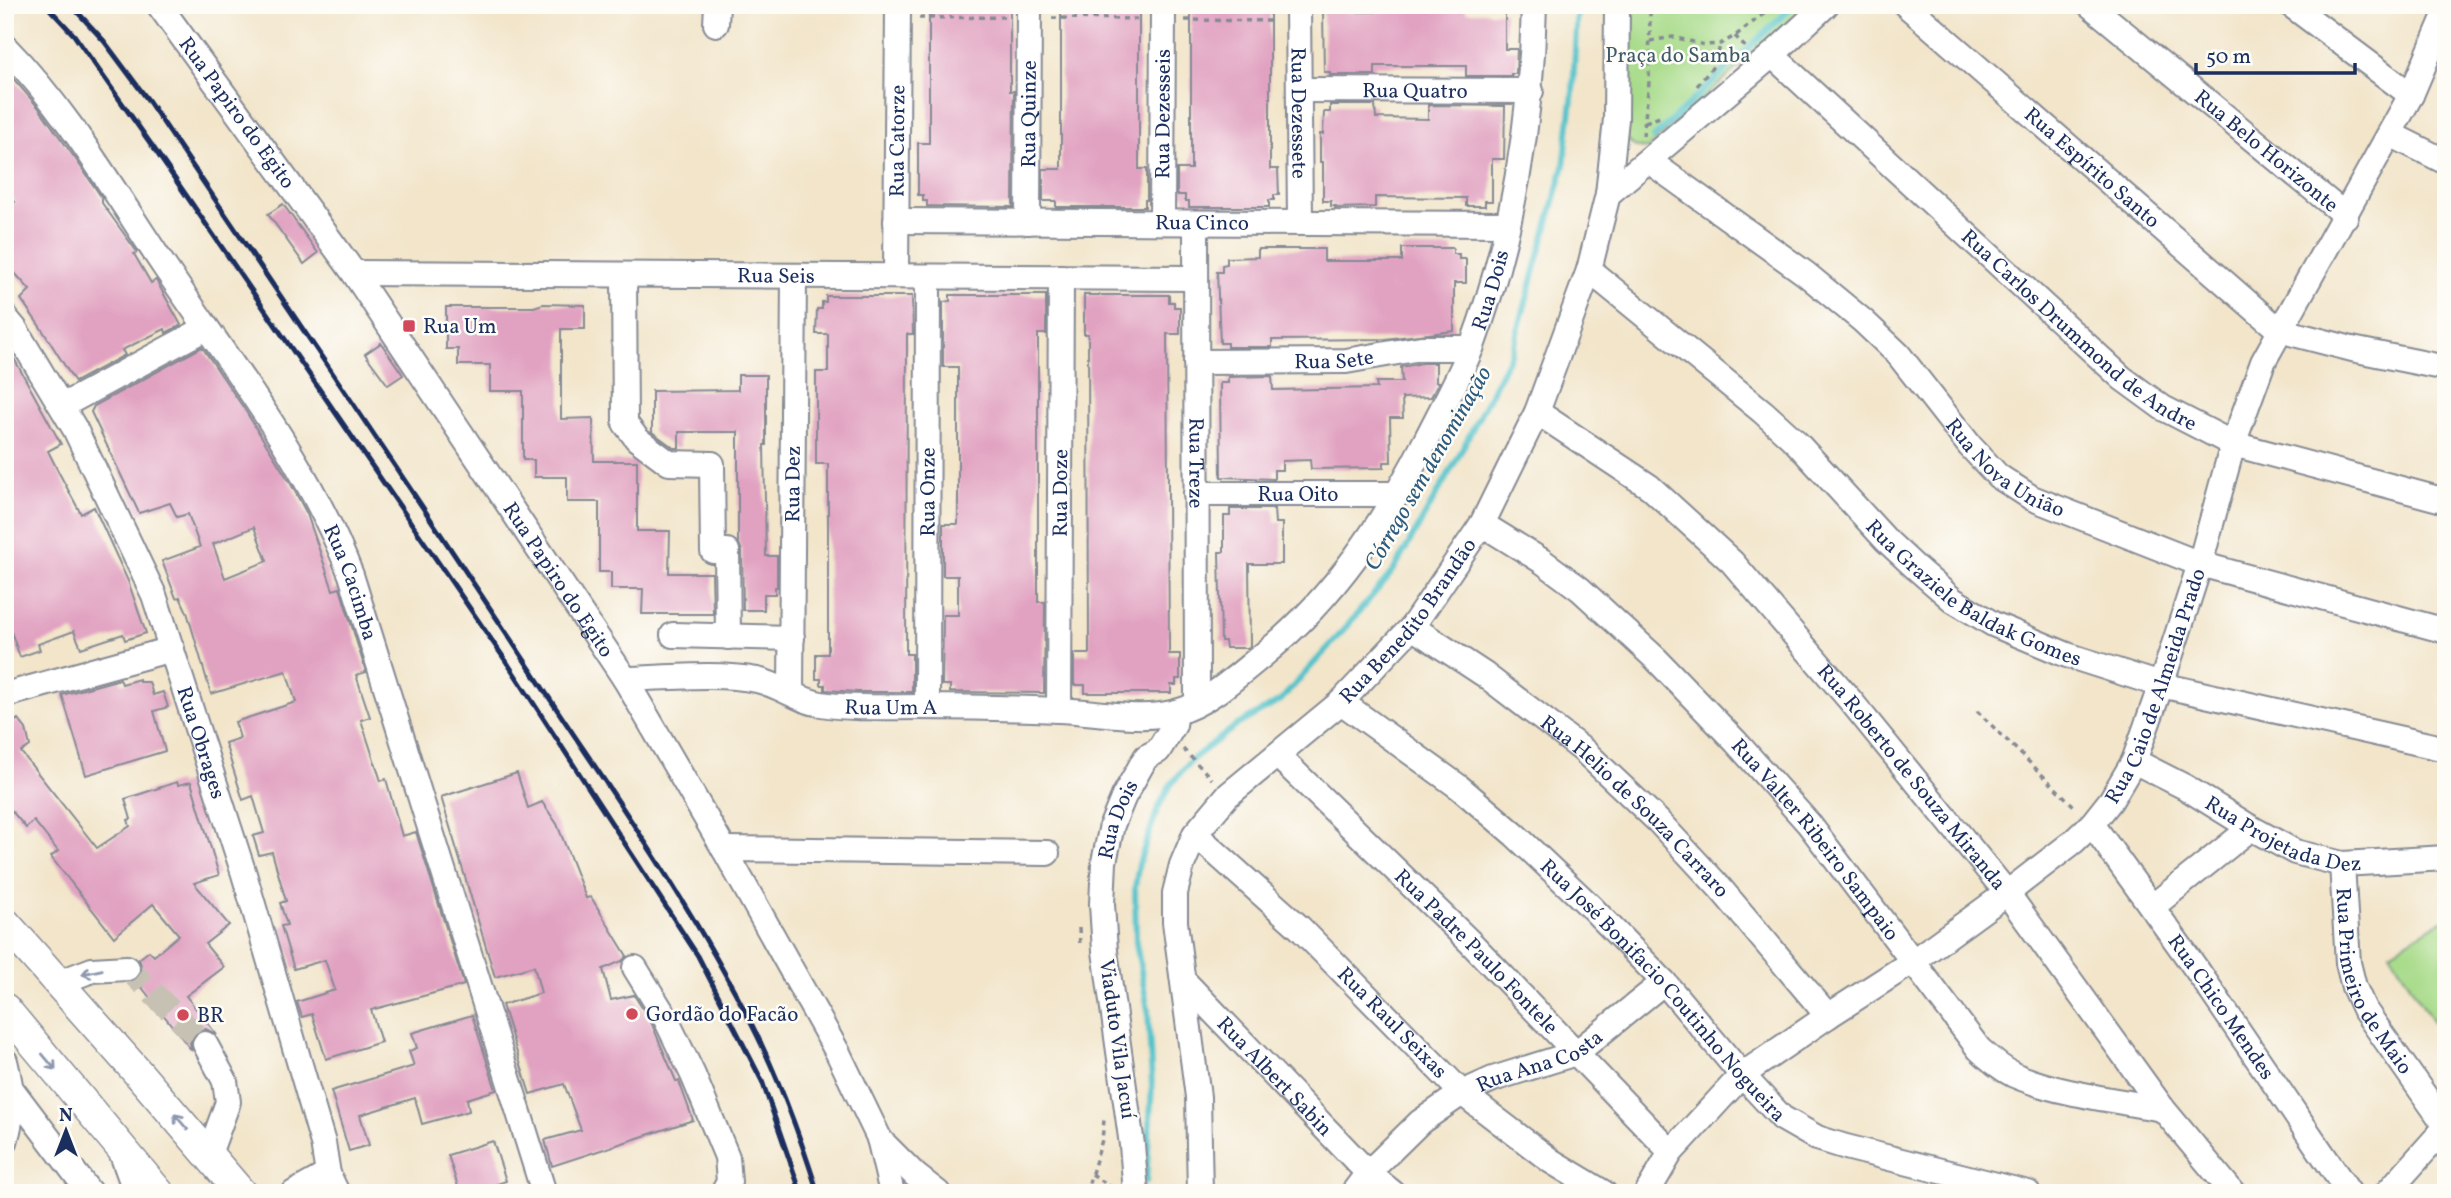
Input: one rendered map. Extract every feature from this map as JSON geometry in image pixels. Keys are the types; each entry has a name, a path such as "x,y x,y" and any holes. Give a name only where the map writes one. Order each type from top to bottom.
{"main road":[{"path":"5,923 241,1193"},
{"path":"5,1010 159,1193"}],"street":[{"name":"Rua Papiro do Egito","path":"159,5 354,274 625,679 838,1053 878,1138 892,1193"},
{"name":"Rua Dois","path":"1102,885 1112,825 1124,796 1146,757 1157,751 1174,725 1179,710 1241,672 1305,617 1344,573 1399,494 1471,348 1507,224 1531,91 1534,5"},
{"name":"Rua Benedito Brandão","path":"1199,1193 1198,1097 1175,922 1175,893 1182,865 1195,834 1227,796 1341,702 1412,627 1482,524 1537,412 1590,270 1608,194 1616,119 1617,5"},
{"path":"1608,194 1772,55 1826,5"},
{"name":"Rua Espírito Santo","path":"1906,5 2280,330"},
{"name":"Rua Belo Horizonte","path":"2090,5 2346,216"},
{"path":"2291,5 2411,95"},
{"name":"Rua Quinze","path":"1028,222 1029,11"},
{"name":"Rua Catorze","path":"896,276 897,12"},
{"name":"Rua Dezesseis","path":"1162,222 1163,12"},
{"name":"Rua Dezessete","path":"1298,13 1300,222"},
{"name":"Rua Caio de Almeida Prado","path":"1647,1193 1671,1152 1742,1075 1912,962 2007,893 2073,842 2111,800 2134,761 2161,685 2253,384 2280,330 2346,216 2411,95 2446,13"},
{"name":"Rua Cacimba","path":"5,47 41,87 75,134 258,400 300,466 334,532 351,575 544,1193"},
{"name":"Rua Carlos Drummond de Andre","path":"1772,55 2122,378 2163,408 2233,444 2446,501"},
{"name":"Rua Quatro","path":"1299,90 1531,91"},
{"path":"2390,134 2446,162"},
{"name":"Rua Nova União","path":"1649,161 1806,274 1863,321 1898,354 1970,446 1998,476 2032,498 2200,564 2446,631"},
{"name":"Rua Cinco","path":"896,221 1507,224"},
{"name":"Rua Treze","path":"1179,710 1196,494 1196,223"},
{"name":"Rua Graziele Baldak Gomes","path":"1590,270 1763,412 1796,442 1886,540 1953,600 1993,624 2042,645 2161,685 2446,749"},
{"name":"Rua Seis","path":"354,274 1196,278"},
{"path":"624,275 625,423 637,439 669,463 712,464 713,551 727,551 728,637"},
{"name":"Rua Dez","path":"791,692 794,276"},
{"name":"Rua Onze","path":"927,707 928,277"},
{"name":"Rua Doze","path":"1059,710 1062,277"},
{"name":"Rua Obrages","path":"5,317 62,406 96,471 154,595 283,1003 332,1183"},
{"path":"62,406 206,328"},
{"path":"2280,330 2352,349 2446,368"},
{"name":"Rua Sete","path":"1196,362 1346,361 1422,348 1471,348"},
{"name":"Rua Roberto de Souza Miranda","path":"1537,412 1650,487 1732,562 1850,700 2007,893 2163,1109 2233,1193"},
{"name":"Rua Oito","path":"1196,494 1399,494"},
{"name":"Rua Valter Ribeiro Sampaio","path":"1482,524 1542,561 1580,589 1656,659 1736,742 1810,824 1979,1049 1997,1065 2043,1085 2163,1109"},
{"name":"Rua Helio de Souza Carraro","path":"1412,627 1485,675 1583,750 1658,821 1720,888 1828,1016"},
{"path":"673,635 792,638"},
{"path":"7,691 172,649"},
{"name":"Rua Um A","path":"625,679 740,677 762,681 807,701 850,707 1059,710 1133,715 1179,710"},
{"name":"Rua José Bonifacio Coutinho Nogueira","path":"1341,702 1459,787 1506,827 1592,908 1664,982 1742,1075 1782,1118 1797,1129 1846,1147 2028,1193"},
{"name":"Rua Padre Paulo Fontele","path":"1277,755 1471,943 1671,1152"},
{"name":"Rua Projetada Dez","path":"2134,761 2204,798 2295,852 2342,864 2446,858"},
{"name":"Rua Chico Mendes","path":"2092,824 2152,906 2349,1193"},
{"path":"2152,906 2251,828"},
{"name":"Rua Raul Seixas","path":"1195,834 1300,928 1462,1093 1551,1161 1604,1193"},
{"path":"724,849 1048,853"},
{"name":"Rua Primeiro de Maio","path":"2342,864 2348,963 2354,987 2364,1009 2446,1127"},
{"name":"Viaduto Vila Jacuí","path":"1102,885 1105,951 1132,1145 1136,1193"},
{"path":"58,983 92,970 127,968"},
{"path":"635,968 664,1015 688,1063 727,1157 729,1171 724,1192"},
{"name":"Rua Albert Sabin","path":"1183,980 1368,1173 1393,1193"},
{"name":"Rua Ana Costa","path":"1353,1193 1368,1173 1420,1122 1462,1093 1493,1079 1576,1053 1664,982"},
{"path":"205,1044 225,1081 228,1102 209,1154"},
{"path":"5,1061 12,1090 13,1113 5,1142"},
{"path":"12,1090 90,1193"},
{"path":"2387,1193 2446,1127"},
{"path":"878,1138 915,1175 938,1193"},
{"path":"118,1143 136,1193"},
{"path":"294,1193 332,1183"}],"path":[{"path":"1649,161 1643,149 1650,14 1653,5"},
{"path":"1763,5 1763,14"},
{"path":"1650,41 1673,37 1705,46 1720,44 1735,36 1775,5"},
{"path":"897,12 1298,13"},
{"path":"1735,36 1744,46"},
{"path":"1696,87 1716,64 1720,44"},
{"path":"1645,122 1664,116"},
{"path":"1978,711 2092,824"},
{"path":"1182,749 1204,771"},
{"path":"1092,1173 1119,1193"}],"green space":[{"name":"Praça do Samba","path":"1629,5 1807,5 1648,148 1640,148 1628,141 1624,134 1630,57"},
{"path":"2446,918 2446,1043 2390,952"}],"building":[{"path":"929,5 1010,5 1010,91 1014,91 1013,207 927,206 923,195 918,195 918,143 929,143"},
{"path":"1061,5 1139,5 1139,169 1147,169 1145,207 1056,207 1056,201 1043,201 1043,169 1061,169"},
{"path":"1191,5 1270,5 1270,169 1278,169 1279,195 1274,195 1274,200 1269,200 1269,207 1189,207 1185,195 1177,195 1177,169 1191,169"},
{"path":"1375,5 1466,5 1466,12 1505,12 1505,49 1517,49 1516,74 1466,76 1466,66 1375,66 1375,75 1330,75 1330,72 1324,72 1323,12 1375,12"},
{"path":"5,69 38,107 77,161 102,198 102,203 137,252 134,254 151,283 156,280 181,325 166,333 165,329 122,350 125,355 75,382 21,299 30,290 5,262 5,210 15,202 5,193"},
{"path":"1330,105 1375,105 1376,118 1428,119 1428,105 1505,106 1504,159 1492,159 1492,201 1485,201 1485,206 1466,206 1466,198 1375,197 1375,207 1331,206 1331,201 1323,201 1323,162 1320,162 1320,134 1323,134 1324,112 1330,112"},
{"path":"283,204 318,253 304,264 268,214"},
{"path":"1402,248 1453,248 1453,254 1459,254 1459,259 1466,259 1466,283 1454,283 1454,331 1385,339 1272,340 1272,347 1227,347 1227,343 1220,343 1217,272 1222,272 1222,265 1227,264 1227,258 1258,257 1258,249 1324,249 1324,261 1402,261"},
{"path":"950,295 1046,295 1046,334 1038,334 1038,602 1045,602 1044,693 950,692 950,685 942,685 943,615 958,615 958,576 943,576 943,524 958,524 958,367 943,367 943,302 950,301"},
{"path":"1084,295 1169,295 1169,302 1174,302 1174,307 1180,307 1180,334 1167,334 1169,654 1180,654 1180,679 1176,679 1176,685 1171,685 1171,693 1085,693 1085,685 1074,685 1074,654 1089,654 1088,334 1084,334"},
{"path":"826,296 912,296 913,334 907,334 906,654 912,654 912,692 825,690 821,679 816,679 816,654 828,654 828,464 816,464 816,372 828,372 828,334 816,334 817,309 822,309"},
{"path":"543,304 585,305 585,329 561,329 561,419 593,418 594,461 637,461 637,531 670,531 669,573 712,573 713,614 642,614 643,589 611,589 611,572 599,572 599,502 567,502 567,477 534,477 534,460 523,460 523,391 490,391 490,365 458,365 458,349 446,349 446,307 534,307"},
{"path":"5,342 61,444 48,451 81,514 94,507 128,581 146,633 125,640 123,634 81,648 74,631 38,644 40,650 20,657 9,626 5,627"},
{"path":"381,343 403,375 388,385 365,354"},
{"path":"202,347 243,407 307,514 333,590 340,588 366,672 356,675 370,717 361,720 381,781 386,779 402,836 416,832 464,985 371,1010 381,1042 326,1059 312,1014 302,1017 297,1002 335,990 325,960 294,969 281,926 287,925 280,903 286,901 272,852 259,855 253,836 264,833 253,796 243,800 225,743 240,738 235,722 296,702 286,671 211,694 187,612 180,597 176,598 162,561 200,547 188,514 177,517 170,503 139,513 91,412 94,406","holes":["254,527 267,561 225,578 213,544"]},
{"path":"1436,363 1436,382 1439,382 1431,397 1402,398 1403,418 1390,418 1391,462 1384,462 1384,468 1311,469 1310,460 1282,461 1282,470 1274,470 1274,479 1221,477 1220,383 1228,383 1228,377 1272,376 1273,390 1377,388 1376,382 1402,382 1401,367"},
{"path":"738,375 766,375 766,556 777,556 777,587 775,594 764,594 764,610 743,610 742,551 738,541 738,432 679,432 679,448 674,448 652,432 652,391 738,390"},
{"path":"1230,509 1274,509 1275,523 1282,523 1282,564 1249,564 1248,648 1226,648 1225,641 1221,641 1219,552 1224,552 1224,516 1230,516"},
{"path":"120,679 122,684 139,679 139,682 149,682 153,695 163,692 168,707 154,711 165,751 86,775 62,695"},
{"path":"18,719 26,729 30,746 21,752 97,848 130,826 128,820 131,819 125,799 177,782 178,785 191,782 219,875 194,883 229,925 205,944 224,967 186,996 217,1035 206,1029 197,1031 190,1043 192,1051 136,980 142,968 139,959 149,951 154,956 179,935 153,904 114,937 51,857 58,851 34,821 26,828 5,803 5,729"},
{"path":"517,773 528,808 542,802 557,824 586,898 591,897 627,956 603,969 611,1000 634,995 651,1022 676,1081 679,1081 693,1120 552,1166 545,1140 581,1130 564,1084 530,1094 502,1005 541,993 534,966 495,977 441,797"},
{"path":"472,1015 496,1090 467,1099 469,1111 422,1124 415,1098 360,1115 369,1145 349,1151 331,1091 414,1066 409,1051 417,1048 412,1033"},
{"path":"493,1141 506,1181 492,1186 494,1193 460,1193 448,1155"}],"waterway":[{"name":"Córrego sem denominação","path":"1146,1182 1152,1086 1148,1010 1136,943 1135,887 1139,863 1158,808 1169,787 1190,761 1237,725 1280,701 1343,631 1393,571 1456,461 1512,352 1564,166 1573,91 1577,5"},
{"path":"1653,138 1794,5"}],"tunnel":[{"path":"127,968 205,1044"}],"railway":[{"path":"46,5 74,35 153,147 508,664 698,956 762,1081 801,1193"},
{"path":"71,5 104,41 148,100 446,542 679,896 729,981 762,1045 788,1107 818,1193"}],"place":[{"name":"Rua Um","path":"409,326"},
{"name":"Gordão do Facão","path":"632,1014"},
{"name":"BR","path":"183,1015"}]}
